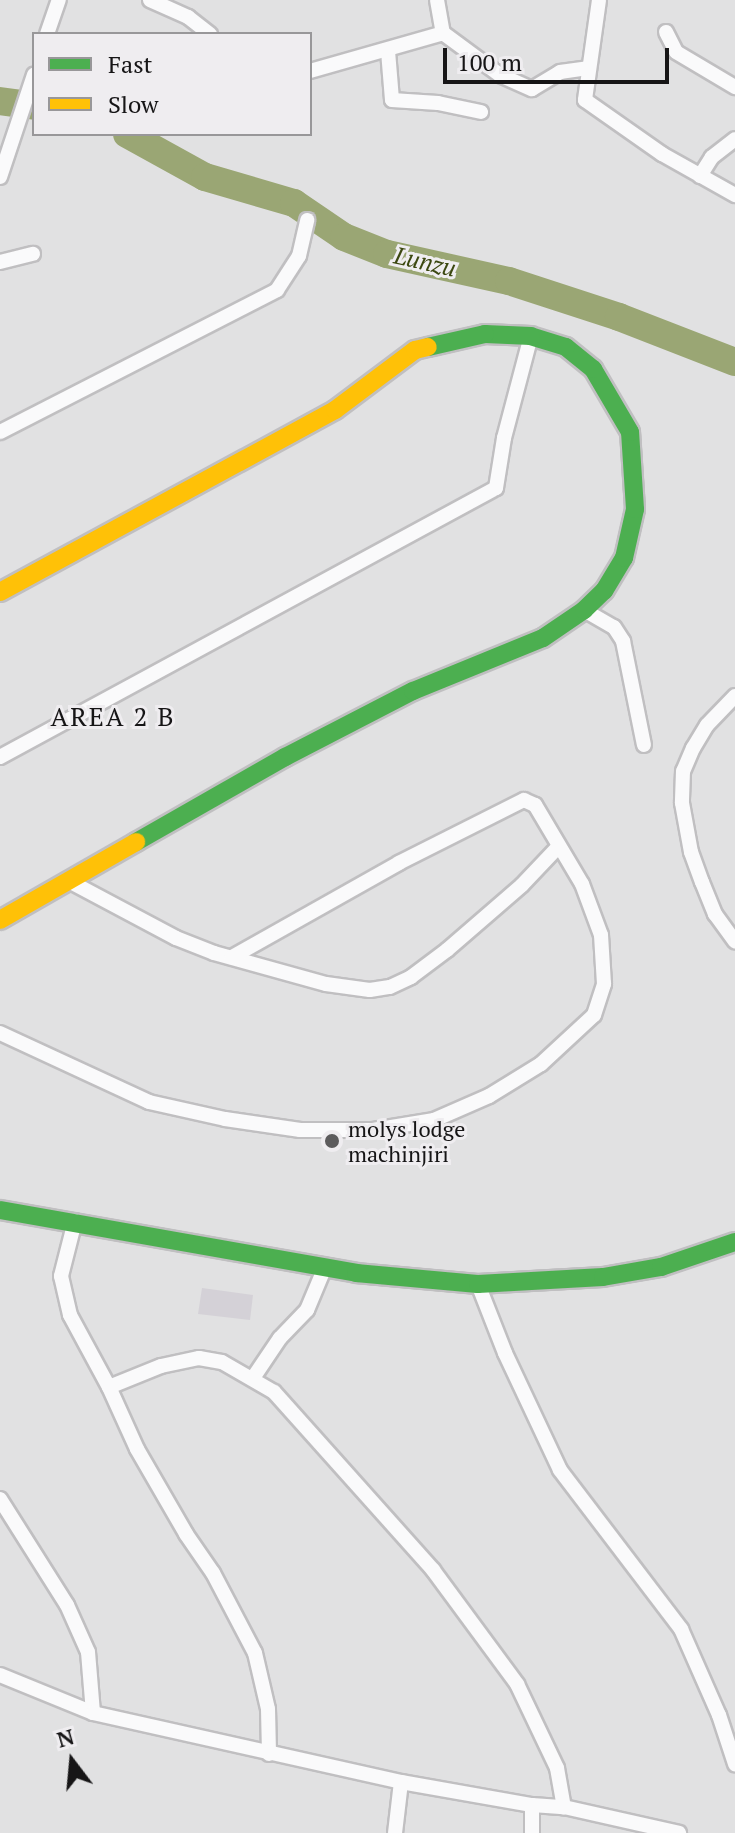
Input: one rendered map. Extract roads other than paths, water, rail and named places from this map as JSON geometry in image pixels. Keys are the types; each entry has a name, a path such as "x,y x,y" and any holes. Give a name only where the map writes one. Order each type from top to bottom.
{"street":[{"path":"48,32 59,0"},
{"path":"150,0 188,17 207,32"},
{"path":"437,0 443,33 500,75 532,89 560,72 588,68"},
{"path":"599,0 585,100 662,154 735,195"},
{"path":"666,32 676,52 735,87"},
{"path":"312,70 443,33"},
{"path":"388,51 392,100 438,103 481,112"},
{"path":"0,177 32,81"},
{"path":"700,176 712,157 735,139"},
{"path":"0,432 277,290 299,256 307,220"},
{"path":"0,262 33,254"},
{"path":"0,592 335,410 415,350 485,334 531,336 566,347 593,369 630,432 635,509 624,558 604,591 584,610 543,638 413,691 324,736 0,920"},
{"path":"0,757 496,488 504,438 531,336"},
{"path":"584,610 614,627 623,641 644,745"},
{"path":"735,696 707,725 693,748 683,771 682,803 691,852 702,882 715,914 735,942"},
{"path":"0,1033 149,1102 225,1119 314,1130 373,1130 434,1120 489,1096 541,1064 594,1015 604,984 601,935 582,884 535,805 524,800 399,863 232,957"},
{"path":"67,880 176,938 326,984 370,990 390,987 411,977 447,950 522,885 558,847"},
{"path":"0,1210 325,1267 418,1280 478,1284 603,1277 661,1267 735,1242"},
{"path":"75,1221 61,1276 70,1315 109,1387 137,1449 186,1534 213,1573 255,1653 268,1709 269,1754"},
{"path":"253,1378 280,1338 307,1310 325,1267"},
{"path":"478,1284 505,1353 560,1470 681,1629 719,1715 735,1764"},
{"path":"109,1387 161,1366 199,1358 222,1362 274,1392 433,1570 517,1684 557,1768 564,1807"},
{"path":"0,1499 67,1605 88,1652 93,1713"},
{"path":"0,1675 93,1713 269,1754 401,1782 532,1805 564,1807 674,1832"},
{"path":"395,1833 401,1782"},
{"path":"532,1805 532,1833"}],"waterway":[{"name":"Lunzu","path":"0,101 32,106"},
{"name":"Lunzu","path":"131,136 205,177 294,203 344,237 387,254 509,281 619,317 735,362"}],"place":[{"name":"molys lodge machinjiri","path":"332,1141"}],"district":[{"name":"AREA 2 B","path":"113,717"}]}
